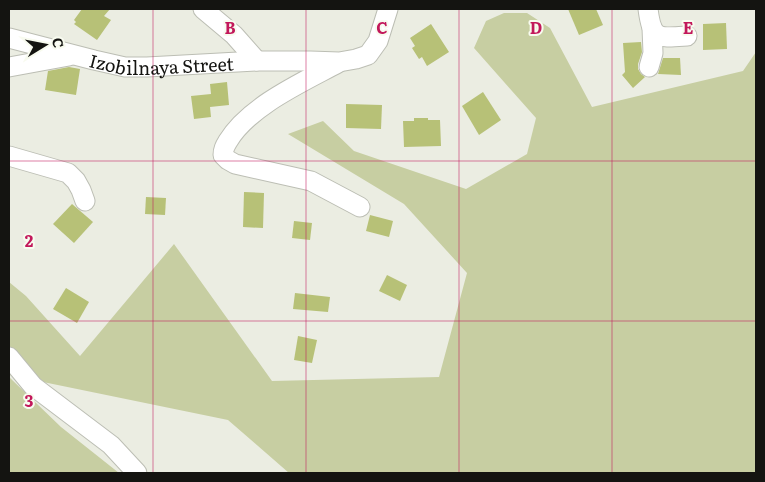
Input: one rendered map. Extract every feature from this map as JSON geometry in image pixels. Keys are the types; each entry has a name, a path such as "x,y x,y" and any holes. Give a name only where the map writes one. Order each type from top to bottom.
{"street":[{"name":"Izobilnaya Street","path":"203,9 234,35 257,61"},
{"name":"Izobilnaya Street","path":"9,38 125,67 257,61 339,62 368,55 378,41 388,9"},
{"path":"648,9 652,28 653,53 649,67"},
{"path":"652,28 659,36 687,36"},
{"path":"9,67 75,55"},
{"path":"339,62 288,90 251,115 234,132 223,150 223,155 235,164 311,181 360,207"},
{"path":"9,156 68,173 76,181 86,201"},
{"path":"9,357 33,386 111,445 137,473"}],"green space":[{"path":"504,13 527,13 550,28 592,107 743,71 756,52 756,473 289,473 228,420 9,375 9,282 26,296 80,356 174,244 272,381 439,377 467,273 404,204 288,134 323,121 354,151 466,189 527,154 536,118 474,48 486,21"},
{"path":"9,377 61,427 119,473 9,473"}],"building":[{"path":"82,9 110,9 104,16 111,20 97,40 74,24 76,22 74,20"},
{"path":"568,9 596,9 603,25 579,35"},
{"path":"726,23 727,49 703,50 703,24"},
{"path":"431,24 449,52 427,66 422,57 419,59 412,48 415,46 410,38"},
{"path":"641,42 642,52 638,69 645,77 633,88 622,75 625,72 623,43"},
{"path":"663,58 680,58 681,75 658,74"},
{"path":"69,67 80,69 76,95 45,90 48,71"},
{"path":"227,82 229,105 210,107 211,117 194,119 191,96 211,94 210,84"},
{"path":"483,92 501,120 479,135 462,106"},
{"path":"346,104 382,105 381,129 346,128"},
{"path":"414,118 440,120 441,146 404,147 403,121 414,121"},
{"path":"244,192 264,193 263,228 243,227"},
{"path":"146,197 166,198 165,215 145,214"},
{"path":"72,204 93,222 74,243 53,224"},
{"path":"370,215 393,221 389,237 366,231"},
{"path":"294,221 312,223 310,240 292,238"},
{"path":"387,275 407,285 400,301 379,291"},
{"path":"66,288 89,302 77,323 53,309"},
{"path":"295,293 330,297 328,312 293,309"},
{"path":"298,336 317,340 312,363 294,360"}]}
